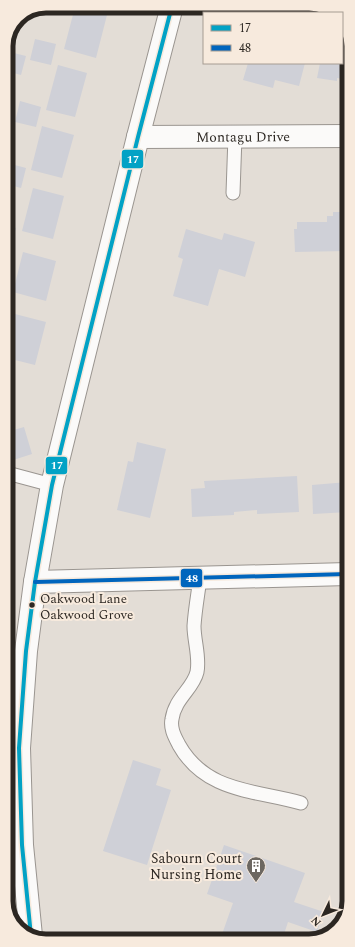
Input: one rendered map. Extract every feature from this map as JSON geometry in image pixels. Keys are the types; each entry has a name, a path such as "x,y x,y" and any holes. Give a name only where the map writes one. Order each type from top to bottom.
{"street":[{"path":"30,930 13,748 35,582 52,485 170,13"},
{"name":"Montagu Drive","path":"138,137 342,136"},
{"path":"35,582 342,574"}],"lane":[{"path":"233,193 236,136"},
{"path":"13,475 52,485"},
{"path":"200,578 194,627 198,668 194,681 174,708 172,729 175,737 182,751 196,766 216,781 242,791 284,798 301,803"}],"building":[{"path":"73,13 99,13 107,15 96,58 64,49"},
{"path":"35,39 56,44 51,65 30,60"},
{"path":"13,53 26,56 21,75 13,73"},
{"path":"248,64 305,64 299,86 275,80 273,88 243,80"},
{"path":"320,64 342,64 342,79 337,78 337,81 317,78"},
{"path":"58,65 87,73 75,117 46,110"},
{"path":"20,101 41,107 36,127 15,122"},
{"path":"42,126 74,135 62,178 31,170"},
{"path":"13,165 26,168 21,188 13,186"},
{"path":"33,188 64,196 53,239 22,231"},
{"path":"333,212 342,212 342,251 295,252 294,229 297,229 297,222 327,222 327,216 333,216"},
{"path":"13,227 16,228 13,239"},
{"path":"186,229 222,240 224,233 255,242 245,277 219,269 208,306 173,296 183,259 178,257"},
{"path":"23,252 56,261 46,301 13,292"},
{"path":"15,314 46,322 35,365 13,360 13,322"},
{"path":"24,427 32,454 13,460 13,430"},
{"path":"137,442 166,449 150,518 117,510 128,461 133,462"},
{"path":"297,476 299,512 257,514 257,510 234,512 234,515 192,517 191,489 205,488 204,481"},
{"path":"342,482 342,512 313,514 312,485"},
{"path":"133,760 161,769 156,785 171,790 147,865 103,851"},
{"name":"Sabourn Court Nursing Home","path":"224,845 305,873 294,902 324,912 317,932 288,922 284,934 222,934 233,903 207,894"}],"transit line":[{"name":"17","path":"30,930 22,845 19,748 26,651 35,582 52,485 170,13"},
{"name":"48","path":"35,582 342,574"}],"place":[{"name":"Oakwood Lane Oakwood Grove","path":"32,605"},
{"name":"Sabourn Court Nursing Home","path":"256,883"}]}
